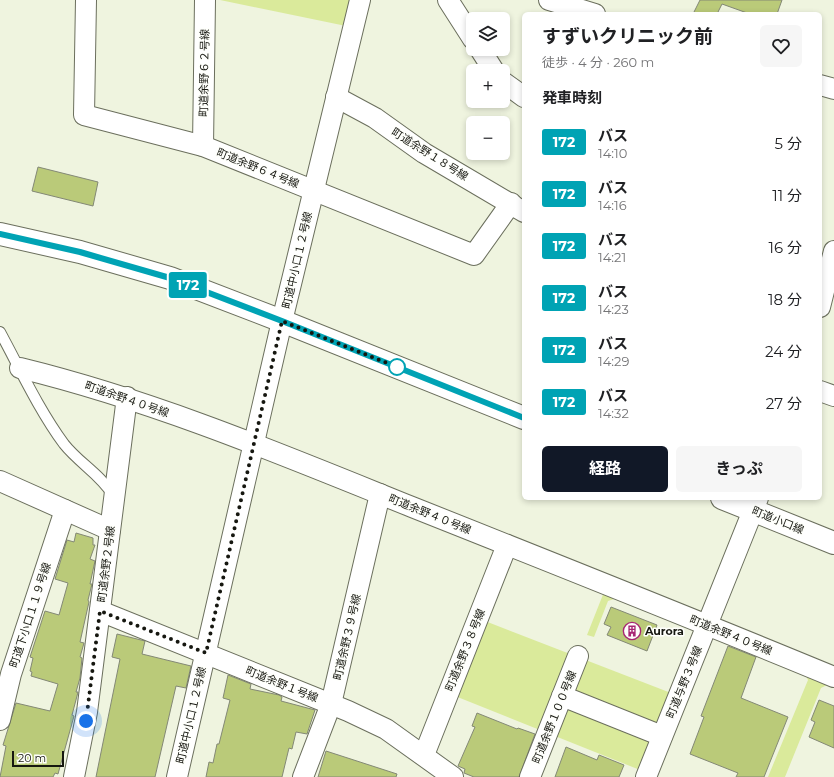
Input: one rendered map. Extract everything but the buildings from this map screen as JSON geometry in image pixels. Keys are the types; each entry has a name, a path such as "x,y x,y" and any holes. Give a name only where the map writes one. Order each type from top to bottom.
{"street":[{"name":"町道余野６４号線","path":"86,0 84,115 204,146 474,255 518,208"},
{"name":"町道余野６２号線","path":"204,146 205,0"},
{"name":"町道中小口１２号線","path":"177,777 282,321 360,0"},
{"path":"448,0 466,28"},
{"path":"549,0 588,12"},
{"path":"595,12 598,0"},
{"path":"822,86 834,89"},
{"path":"510,87 522,96"},
{"name":"町道余野１８号線","path":"336,97 375,118 424,152 518,208"},
{"path":"0,234 80,252 170,278 522,417"},
{"path":"822,298 830,262"},
{"name":"町道余野４０号線","path":"20,368 77,382 127,398 254,444 708,625 834,677"},
{"path":"822,392 834,396"},
{"name":"町道余野２号線","path":"74,777 87,712 127,398"},
{"path":"0,481 110,530"},
{"name":"町道余野３９号線","path":"304,777 331,704 380,494"},
{"name":"町道小口線","path":"733,500 756,504 834,543"},
{"name":"町道与野３号線","path":"646,777 756,504"},
{"name":"町道下小口１１９号線","path":"0,720 11,674 65,510"},
{"name":"町道余野３８号線","path":"424,756 507,545"},
{"name":"町道余野１号線","path":"100,611 331,704 386,729 453,777"},
{"name":"町道余野１００号線","path":"530,777 578,656"},
{"path":"562,696 662,736"}],"lane":[{"path":"0,332 64,444 73,455 106,483 114,497"}],"green space":[{"path":"220,0 352,0 346,26"},
{"path":"604,592 617,598 608,601 594,637 587,635"},
{"path":"485,621 671,693 640,770 455,696"},
{"path":"804,672 831,683 821,688 785,777 768,777 808,680"}],"bus line":[{"name":"172","path":"0,234 80,252 170,278 522,417"}],"place":[{"name":"Aurora","path":"632,631"}],"route":[{"path":"86,721 100,611 206,653 282,321 397,367"}]}
